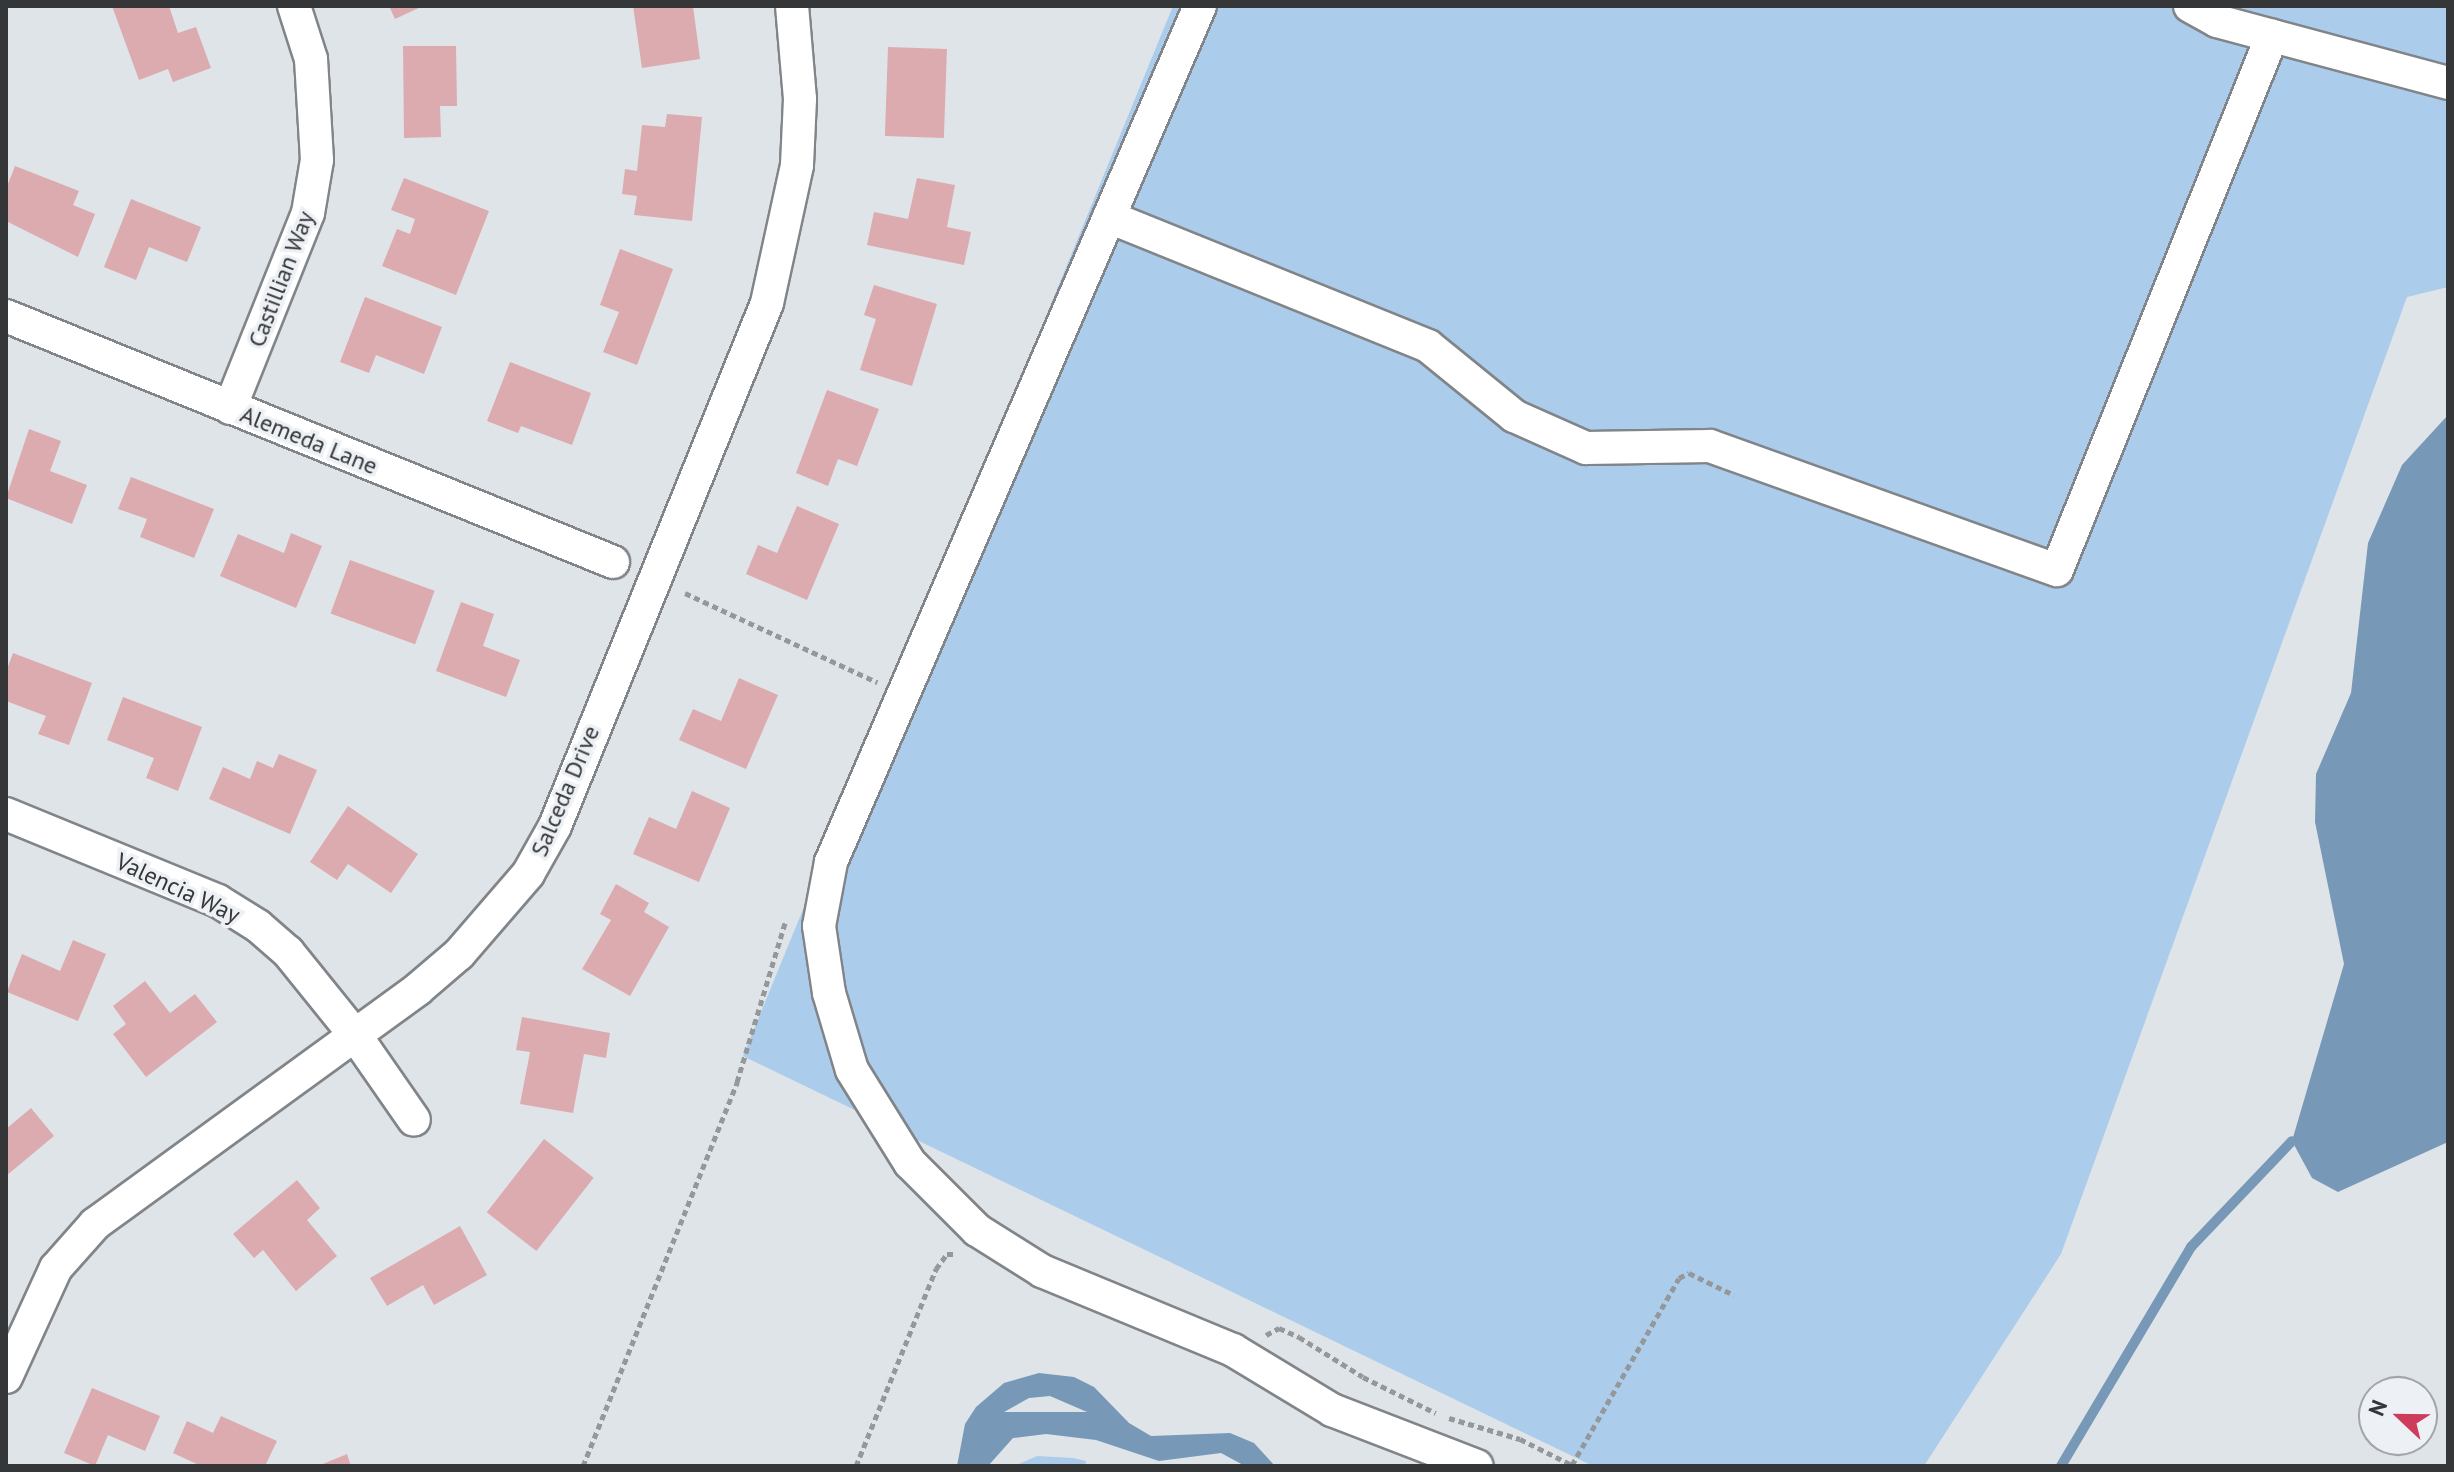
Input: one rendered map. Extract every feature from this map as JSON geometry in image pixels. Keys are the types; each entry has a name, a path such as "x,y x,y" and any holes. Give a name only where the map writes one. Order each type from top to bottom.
{"street":[{"name":"Castillian Way","path":"230,408 308,213 317,160 311,59 294,6"},
{"name":"Salceda Drive","path":"6,1377 18,1312 95,1224 355,1035 459,954 494,918 528,874 555,826 767,303 797,165 800,99 792,6"},
{"path":"1200,6 1109,217 889,688 831,862 819,926 829,993 852,1070 910,1163 977,1230 1042,1271 1233,1350 1404,1452 1477,1466"},
{"path":"2190,6 2217,21 2448,83"},
{"path":"1109,217 1428,346 1514,416 1586,448 1710,446 2057,570 2272,36"},
{"name":"Alemeda Lane","path":"6,316 613,562"},
{"name":"Valencia Way","path":"6,814 218,901 258,926 288,952 355,1035 414,1120"}],"path":[{"path":"685,593 889,688"},
{"path":"869,696 889,688"},
{"path":"583,1466 737,1082 790,910"}],"shaded area":[{"path":"1173,6 2448,6 2448,287 2407,297 2061,1254 1924,1466 1593,1466 743,1056"},
{"path":"2448,415 2448,1142 2338,1192 2312,1178 2292,1141 2344,964 2315,822 2316,774 2351,693 2368,543 2402,465"},
{"path":"1039,1373 1074,1377 1094,1387 1129,1423 1151,1436 1230,1433 1254,1443 1275,1466 1245,1466 1221,1453 1159,1461 1096,1440 1046,1434 1013,1438 988,1466 957,1466 965,1424 976,1407 1004,1383","holes":["1050,1396 1087,1412 1004,1412 1029,1398"]},
{"path":"1037,1456 1086,1461 1085,1466 1014,1466"}],"building":[{"path":"112,6 169,6 178,33 196,27 211,68 173,82 168,69 139,80"},
{"path":"389,6 423,6 395,19"},
{"path":"633,6 693,6 700,59 642,68"},
{"path":"403,46 456,46 457,106 440,106 441,137 404,138"},
{"path":"888,47 947,49 944,138 885,136"},
{"path":"667,114 702,117 692,221 634,215 637,196 622,194 625,169 637,171 642,125 665,127"},
{"path":"15,166 79,191 73,205 95,214 78,257 6,221 6,189"},
{"path":"404,178 489,211 456,295 382,266 397,229 410,234 415,219 391,210"},
{"path":"917,178 955,185 947,227 971,232 964,265 867,245 874,212 908,219"},
{"path":"131,199 201,227 187,262 149,247 136,280 104,267"},
{"path":"620,249 673,269 637,365 603,352 619,312 600,305"},
{"path":"874,285 937,304 912,386 860,370 876,319 864,315"},
{"path":"365,297 442,327 424,374 376,355 369,373 340,362"},
{"path":"510,362 591,393 572,445 521,426 518,433 487,421"},
{"path":"827,390 879,409 857,466 838,459 828,486 796,473"},
{"path":"29,429 61,441 50,471 87,485 72,524 6,498"},
{"path":"131,477 214,509 194,558 140,537 147,519 118,509"},
{"path":"797,506 839,524 807,600 746,574 758,545 777,553"},
{"path":"291,533 322,546 296,608 220,576 238,534 284,553"},
{"path":"350,560 435,591 415,644 331,614"},
{"path":"461,602 494,614 483,646 520,660 506,697 436,671"},
{"path":"13,653 92,683 69,745 38,734 46,716 6,701 6,672"},
{"path":"739,678 778,695 746,769 679,740 693,709 721,721"},
{"path":"123,697 202,727 178,791 146,778 154,758 107,740"},
{"path":"279,754 317,770 290,834 209,799 223,767 250,779 257,761 273,768"},
{"path":"692,791 730,808 699,882 633,854 649,817 676,829"},
{"path":"348,806 418,854 391,893 348,864 337,880 310,862"},
{"path":"616,884 649,903 644,912 669,927 630,996 582,969 611,920 600,914"},
{"path":"73,940 106,954 78,1021 7,992 22,954 60,971"},
{"path":"145,981 170,1013 195,994 217,1022 146,1077 113,1034 126,1024 113,1006"},
{"path":"522,1017 610,1033 606,1058 584,1054 573,1113 520,1104 530,1052 516,1050"},
{"path":"31,1108 54,1136 6,1176 6,1129"},
{"path":"544,1139 594,1178 536,1251 487,1212"},
{"path":"297,1180 320,1208 307,1220 337,1256 296,1291 263,1250 254,1258 233,1234"},
{"path":"460,1226 487,1275 434,1305 423,1285 387,1306 370,1278"},
{"path":"92,1388 160,1416 145,1451 108,1435 95,1466 64,1453"},
{"path":"221,1416 277,1441 265,1466 201,1466 173,1453 187,1421 213,1433"},
{"path":"347,1454 351,1466 318,1466"}],"waterway":[{"path":"2061,1466 2191,1247 2292,1141"}]}
